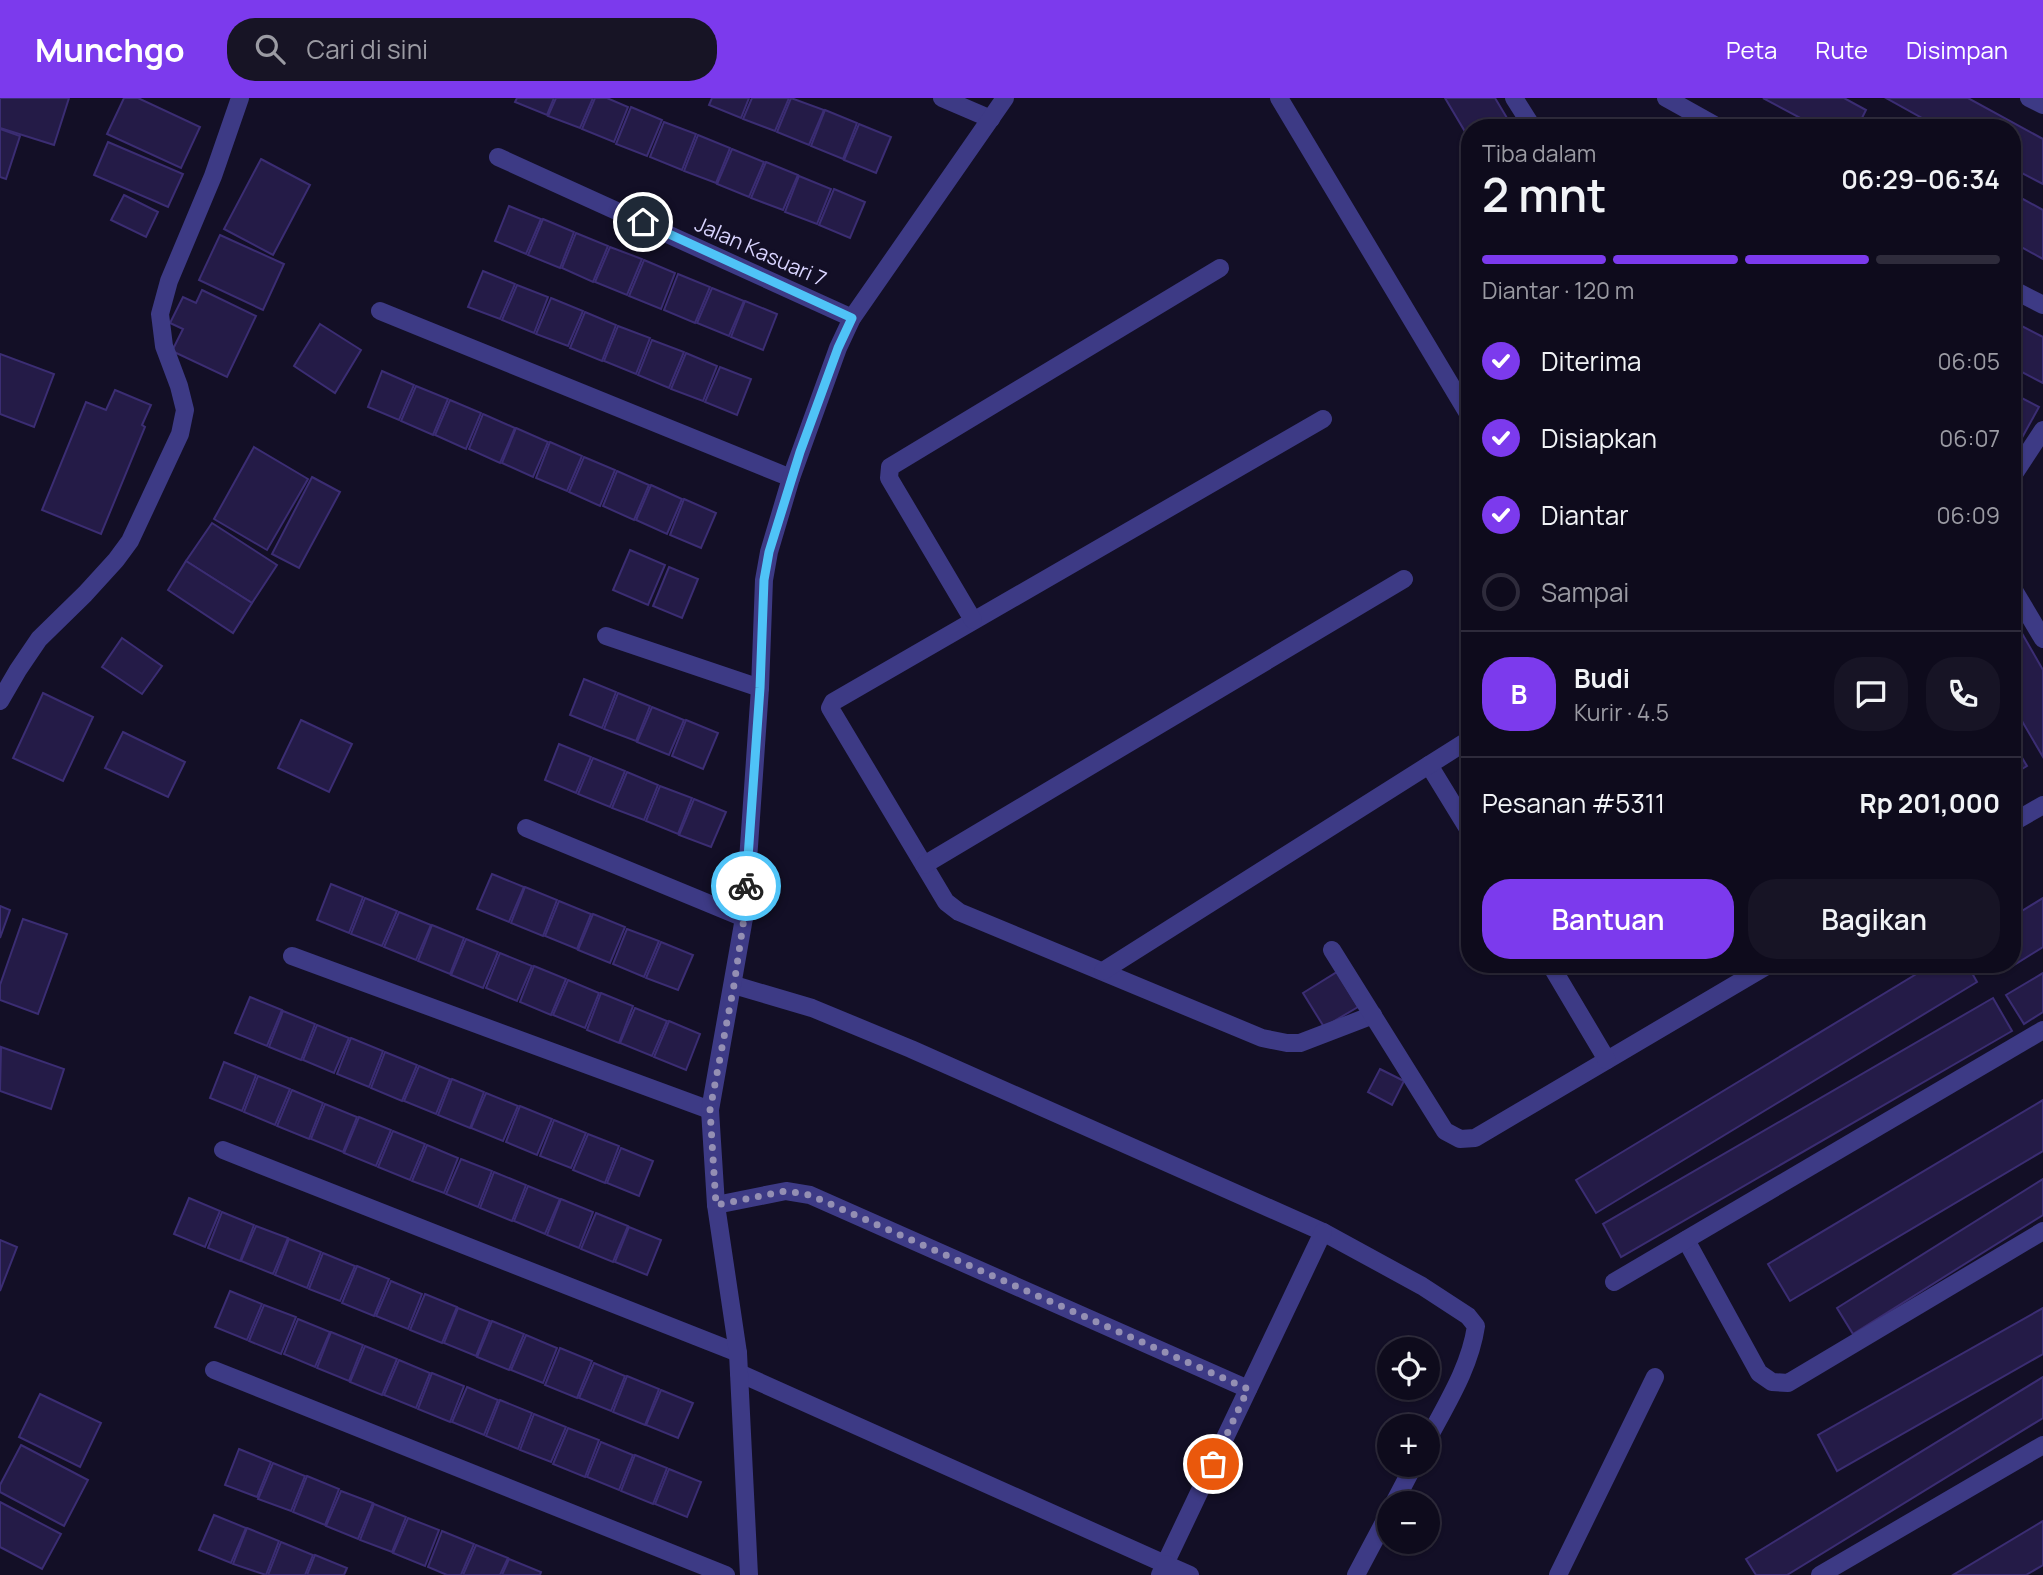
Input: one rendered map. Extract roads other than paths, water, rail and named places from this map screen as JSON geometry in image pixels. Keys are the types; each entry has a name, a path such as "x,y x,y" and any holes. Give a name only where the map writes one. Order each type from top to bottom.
{"street":[{"path":"0,701 39,639 85,594 130,541 180,434 185,410 164,346 160,314 169,281 213,176 240,98"},
{"path":"942,98 990,119"},
{"path":"749,1575 738,1353 716,1205 710,1110 744,918 760,688 764,580 769,552 791,478 838,348 852,318 1005,98"},
{"path":"1279,98 1461,402"},
{"path":"1514,98 1527,119"},
{"path":"1666,98 1704,119"},
{"path":"2029,98 2043,105"},
{"name":"Jalan Kasuari 7","path":"498,157 852,318"},
{"path":"973,620 889,478 890,467 1220,268"},
{"path":"2021,294 2043,305"},
{"path":"380,311 791,478"},
{"path":"1323,419 833,702 830,708 950,907 1262,1038 1300,1043 1373,1015"},
{"path":"2021,463 2043,429"},
{"path":"924,865 1404,579"},
{"path":"2021,602 2043,639"},
{"path":"606,636 760,688"},
{"path":"1103,971 1461,745"},
{"path":"1430,765 1461,817"},
{"path":"2021,818 2043,805"},
{"path":"526,828 744,918"},
{"path":"1332,950 1445,1131 1460,1139 1475,1138 1755,973"},
{"path":"292,956 710,1110"},
{"path":"1555,973 1607,1060"},
{"path":"734,985 812,1008 911,1049 1323,1232 1422,1286 1468,1316 1476,1326 1473,1345 1440,1416"},
{"path":"1614,1282 2043,1030"},
{"path":"223,1150 738,1353"},
{"path":"716,1205 786,1191 810,1195 1248,1389"},
{"path":"1686,1240 1759,1374 1780,1384 1788,1383 2043,1231"},
{"path":"1163,1569 1323,1232"},
{"path":"214,1370 726,1575"},
{"path":"739,1373 1163,1569 1189,1575"},
{"path":"1558,1575 1655,1377"},
{"path":"1820,1575 2043,1445"},
{"path":"1356,1575 1377,1535"}]}
